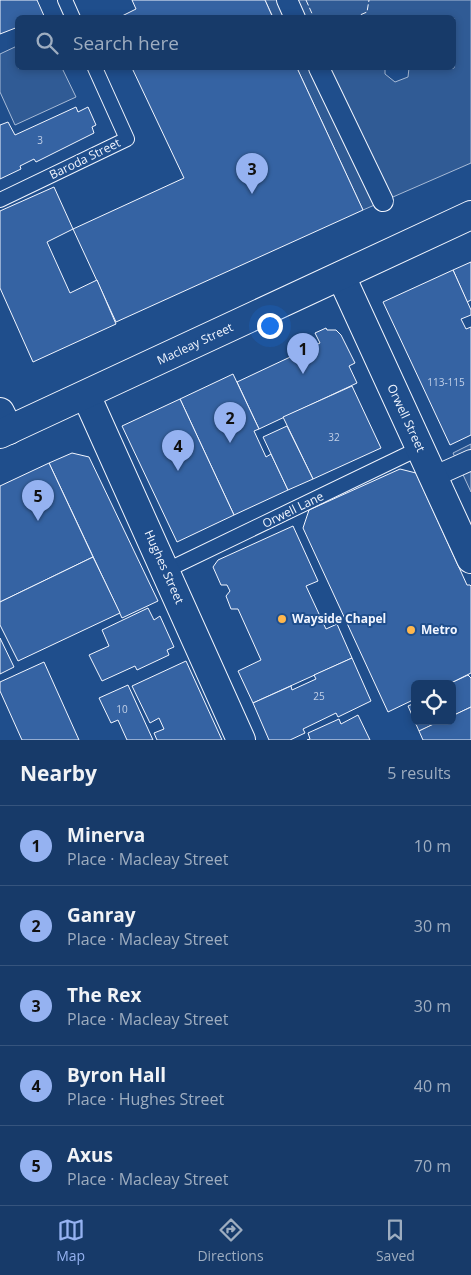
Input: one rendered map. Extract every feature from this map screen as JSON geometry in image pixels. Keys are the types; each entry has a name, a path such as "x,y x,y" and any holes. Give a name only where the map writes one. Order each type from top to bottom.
{"street":[{"path":"286,0 294,15"},
{"path":"320,70 383,201"},
{"name":"Macleay Street","path":"3,425 86,395 471,214"},
{"name":"Orwell Street","path":"342,276 471,559"},
{"name":"Hughes Street","path":"86,395 241,740"},
{"path":"433,477 471,460"}],"lane":[{"path":"65,0 72,15"},
{"name":"Baroda Street","path":"0,200 127,139 96,70"},
{"name":"Orwell Lane","path":"165,571 420,448"}],"shaded area":[{"path":"265,0 471,0 471,163 363,210 298,70 385,70 385,74 395,82 408,77 409,70 456,70 456,15 272,15"},
{"path":"15,47 15,70 63,70 76,97 15,125 0,92 0,54"},
{"path":"471,444 471,492 453,453"}],"building":[{"path":"0,0 37,0 44,15 15,15 15,28 0,34"},
{"path":"132,0 265,0 272,15 124,15 136,9"},
{"path":"133,70 298,70 363,210 116,322 73,229 184,178"},
{"path":"76,107 78,112 88,107 96,125 92,127 94,133 36,162 34,159 20,166 21,169 0,179 0,125 8,122 15,135"},
{"path":"54,187 73,229 47,242 70,293 97,280 116,324 33,362 0,288 0,211"},
{"path":"471,262 471,300 467,302 453,270"},
{"path":"453,270 471,310 471,315 461,319 466,329 471,327 471,435 450,445 383,302"},
{"path":"326,328 327,330 336,330 341,335 355,363 349,366 357,383 259,429 237,382 320,343 315,333"},
{"path":"233,374 259,429 254,431 266,457 271,454 288,490 234,515 180,399"},
{"path":"352,386 381,448 313,479 283,417"},
{"path":"180,399 234,515 177,542 122,426"},
{"path":"287,426 313,479 288,490 263,437"},
{"path":"72,453 89,457 158,601 122,618 49,463"},
{"path":"49,463 93,557 0,602 0,486"},
{"name":"Metro","path":"400,469 416,473 467,585 471,586 471,673 456,680 411,680 411,701 388,712 303,528 309,510"},
{"name":"Wayside Chapel","path":"293,526 318,581 306,586 326,629 337,624 352,658 253,703 238,671 261,660 238,609 231,609 226,596 230,591 227,585 221,585 213,567 218,560"},
{"path":"93,557 120,613 18,661 0,625 0,602"},
{"path":"148,608 154,620 160,616 174,647 167,650 169,655 137,670 135,666 102,681 89,655 109,646 102,630"},
{"path":"0,638 14,667 0,674"},
{"path":"352,658 371,701 338,717 336,713 303,729 305,733 290,740 269,740 253,703 291,686 292,690 316,679 314,675"},
{"path":"186,661 222,740 157,740 154,733 164,729 159,718 150,723 132,686"},
{"path":"44,662 79,740 22,740 0,691 0,682"},
{"path":"468,675 471,678 471,707 456,714 456,681"},
{"path":"128,685 153,740 127,740 118,720 111,723 99,698"},
{"path":"471,707 471,740 423,740 419,731 432,725 456,725 456,714"},
{"path":"358,715 370,740 307,740 310,739 308,733 339,719 341,724"},
{"path":"416,725 432,725 419,731"}],"fence":[{"path":"306,0 313,15"},
{"path":"360,15 367,12 369,0"}],"place":[{"name":"The Rex","path":"252,194"},
{"name":"Minerva","path":"303,374"},
{"name":"Ganray","path":"230,443"},
{"name":"Byron Hall","path":"178,471"},
{"name":"Axus","path":"38,521"},
{"name":"Wayside Chapel","path":"282,619"},
{"name":"Metro","path":"411,630"}]}
